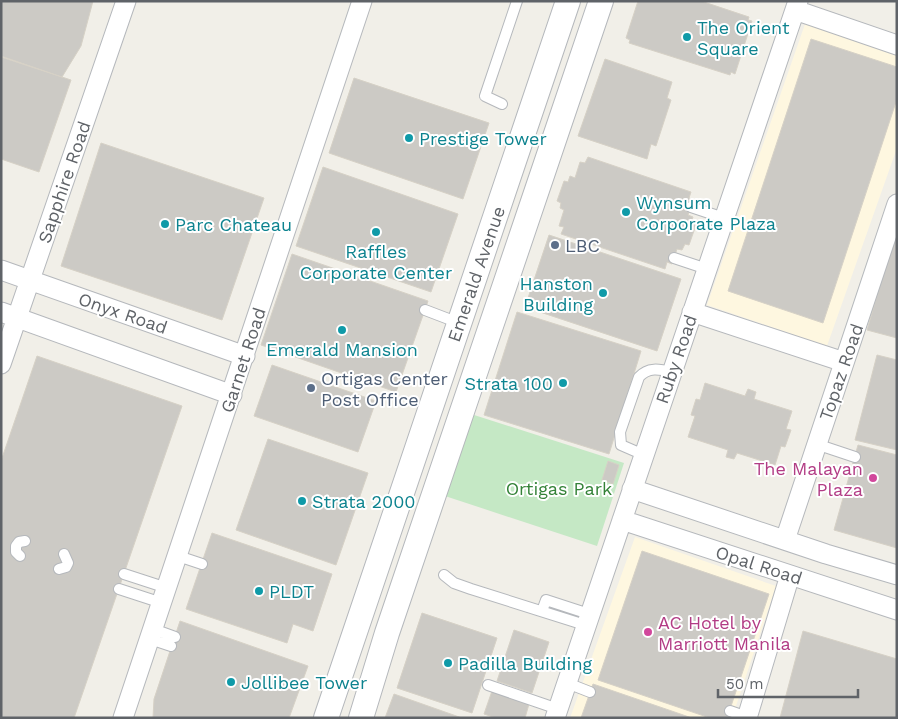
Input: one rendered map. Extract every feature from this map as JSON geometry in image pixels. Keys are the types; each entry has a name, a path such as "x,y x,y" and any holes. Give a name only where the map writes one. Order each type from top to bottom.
{"street":[{"name":"Sapphire Road","path":"1,364 9,314 30,280 126,1"},
{"name":"Garnet Road","path":"123,718 362,1"},
{"name":"Emerald Avenue","path":"326,718 568,1"},
{"name":"Emerald Avenue","path":"361,718 386,633 601,1"},
{"path":"797,6 897,46"},
{"name":"Ruby Road","path":"556,713 797,6"},
{"name":"Topaz Road","path":"785,540 897,204"},
{"name":"Onyx Road","path":"1,270 245,356"},
{"path":"692,312 844,362"},
{"path":"9,314 232,395"},
{"name":"Opal Road","path":"632,488 785,540 897,575"},
{"name":"Opal Road","path":"622,520 897,610"},
{"path":"741,716 790,575"}],"lane":[{"path":"502,104 485,96 517,1"},
{"path":"691,207 724,218"},
{"path":"674,258 707,269"},
{"path":"424,310 459,323"},
{"path":"644,455 621,445 620,432 639,377 645,371 651,370 659,369 672,372"},
{"path":"816,444 855,457"},
{"path":"20,556 16,552 16,546 19,542 25,541"},
{"path":"59,569 67,565 68,560 64,554"},
{"path":"178,556 202,564"},
{"path":"124,574 165,596"},
{"path":"444,575 454,582 471,589 542,611 587,620"},
{"path":"119,589 165,596"},
{"path":"542,611 546,600 587,620"},
{"path":"151,634 173,642"},
{"path":"566,683 590,692"},
{"path":"488,685 556,713"}],"shaded area":[{"path":"805,24 897,55 897,148 827,346 707,305"},
{"path":"635,537 776,586 732,718 570,718"}],"green space":[{"name":"Ortigas Park","path":"471,414 624,463 597,546 445,496"}],"building":[{"path":"1,1 93,1 81,46 62,77 1,56"},
{"name":"The Orient Square","path":"638,1 701,1 749,17 748,20 752,21 735,74 731,72 730,75 629,43 630,40 626,38"},
{"path":"811,39 897,67 897,99 823,323 728,291"},
{"path":"1,57 71,80 39,172 1,159"},
{"path":"605,59 672,82 667,98 671,100 656,146 651,144 647,159 578,136"},
{"name":"Prestige Tower","path":"354,78 489,123 463,199 329,153"},
{"name":"Parc Chateau","path":"101,143 264,198 222,320 61,266"},
{"name":"Wynsum Corporate Plaza","path":"588,157 691,192 689,198 693,200 688,215 693,217 691,223 696,225 689,245 685,244 682,250 677,249 672,264 667,262 665,269 561,234 564,227 559,226 564,210 560,208 561,203 557,201 564,181 568,182 570,176 575,178 580,162 585,163"},
{"name":"Raffles Corporate Center","path":"323,167 458,214 431,292 296,246"},
{"path":"897,226 897,338 867,330"},
{"name":"Hanston Building","path":"549,235 681,279 657,351 525,307"},
{"name":"Emerald Mansion","path":"292,254 428,301 396,392 261,345"},
{"name":"Strata 100","path":"517,312 641,351 609,454 484,415"},
{"path":"877,355 897,360 897,450 855,440"},
{"path":"37,356 182,406 74,718 1,718 1,461"},
{"path":"272,365 376,401 358,452 254,416"},
{"path":"705,383 745,396 748,389 756,392 754,399 792,411 786,429 791,430 785,447 781,446 775,465 737,453 734,459 726,457 728,450 688,437 695,416 691,415 696,399 700,400"},
{"name":"Strata 2000","path":"268,439 368,473 336,565 236,530"},
{"name":"The Malayan Plaza","path":"858,445 897,455 897,548 834,530"},
{"path":"608,461 619,465 613,484 602,480"},
{"name":"PLDT","path":"212,533 332,574 313,631 293,624 287,643 186,609"},
{"path":"642,551 769,594 727,718 710,718 598,680"},
{"name":"Padilla Building","path":"422,613 497,638 472,713 397,688"},
{"name":"Jollibee Tower","path":"180,621 308,666 289,718 153,718 154,699"},
{"path":"514,630 549,642 532,693 497,681"},
{"path":"803,631 897,659 897,718 780,718"},
{"path":"593,684 692,718 581,718"},
{"path":"492,691 529,704 525,718 496,718 484,714"},
{"path":"394,694 462,718 385,718"}],"place":[{"name":"The Orient Square","path":"687,37"},
{"name":"Prestige Tower","path":"409,138"},
{"name":"Wynsum Corporate Plaza","path":"626,212"},
{"name":"Parc Chateau","path":"165,224"},
{"name":"Raffles Corporate Center","path":"376,232"},
{"name":"LBC","path":"555,245"},
{"name":"Hanston Building","path":"603,293"},
{"name":"Emerald Mansion","path":"342,330"},
{"name":"Strata 100","path":"563,383"},
{"name":"Ortigas Center Post Office","path":"311,388"},
{"name":"The Malayan Plaza","path":"873,478"},
{"name":"Strata 2000","path":"302,501"},
{"name":"PLDT","path":"259,591"},
{"name":"AC Hotel by Marriott Manila","path":"648,632"},
{"name":"Padilla Building","path":"448,663"},
{"name":"Jollibee Tower","path":"231,682"}]}
